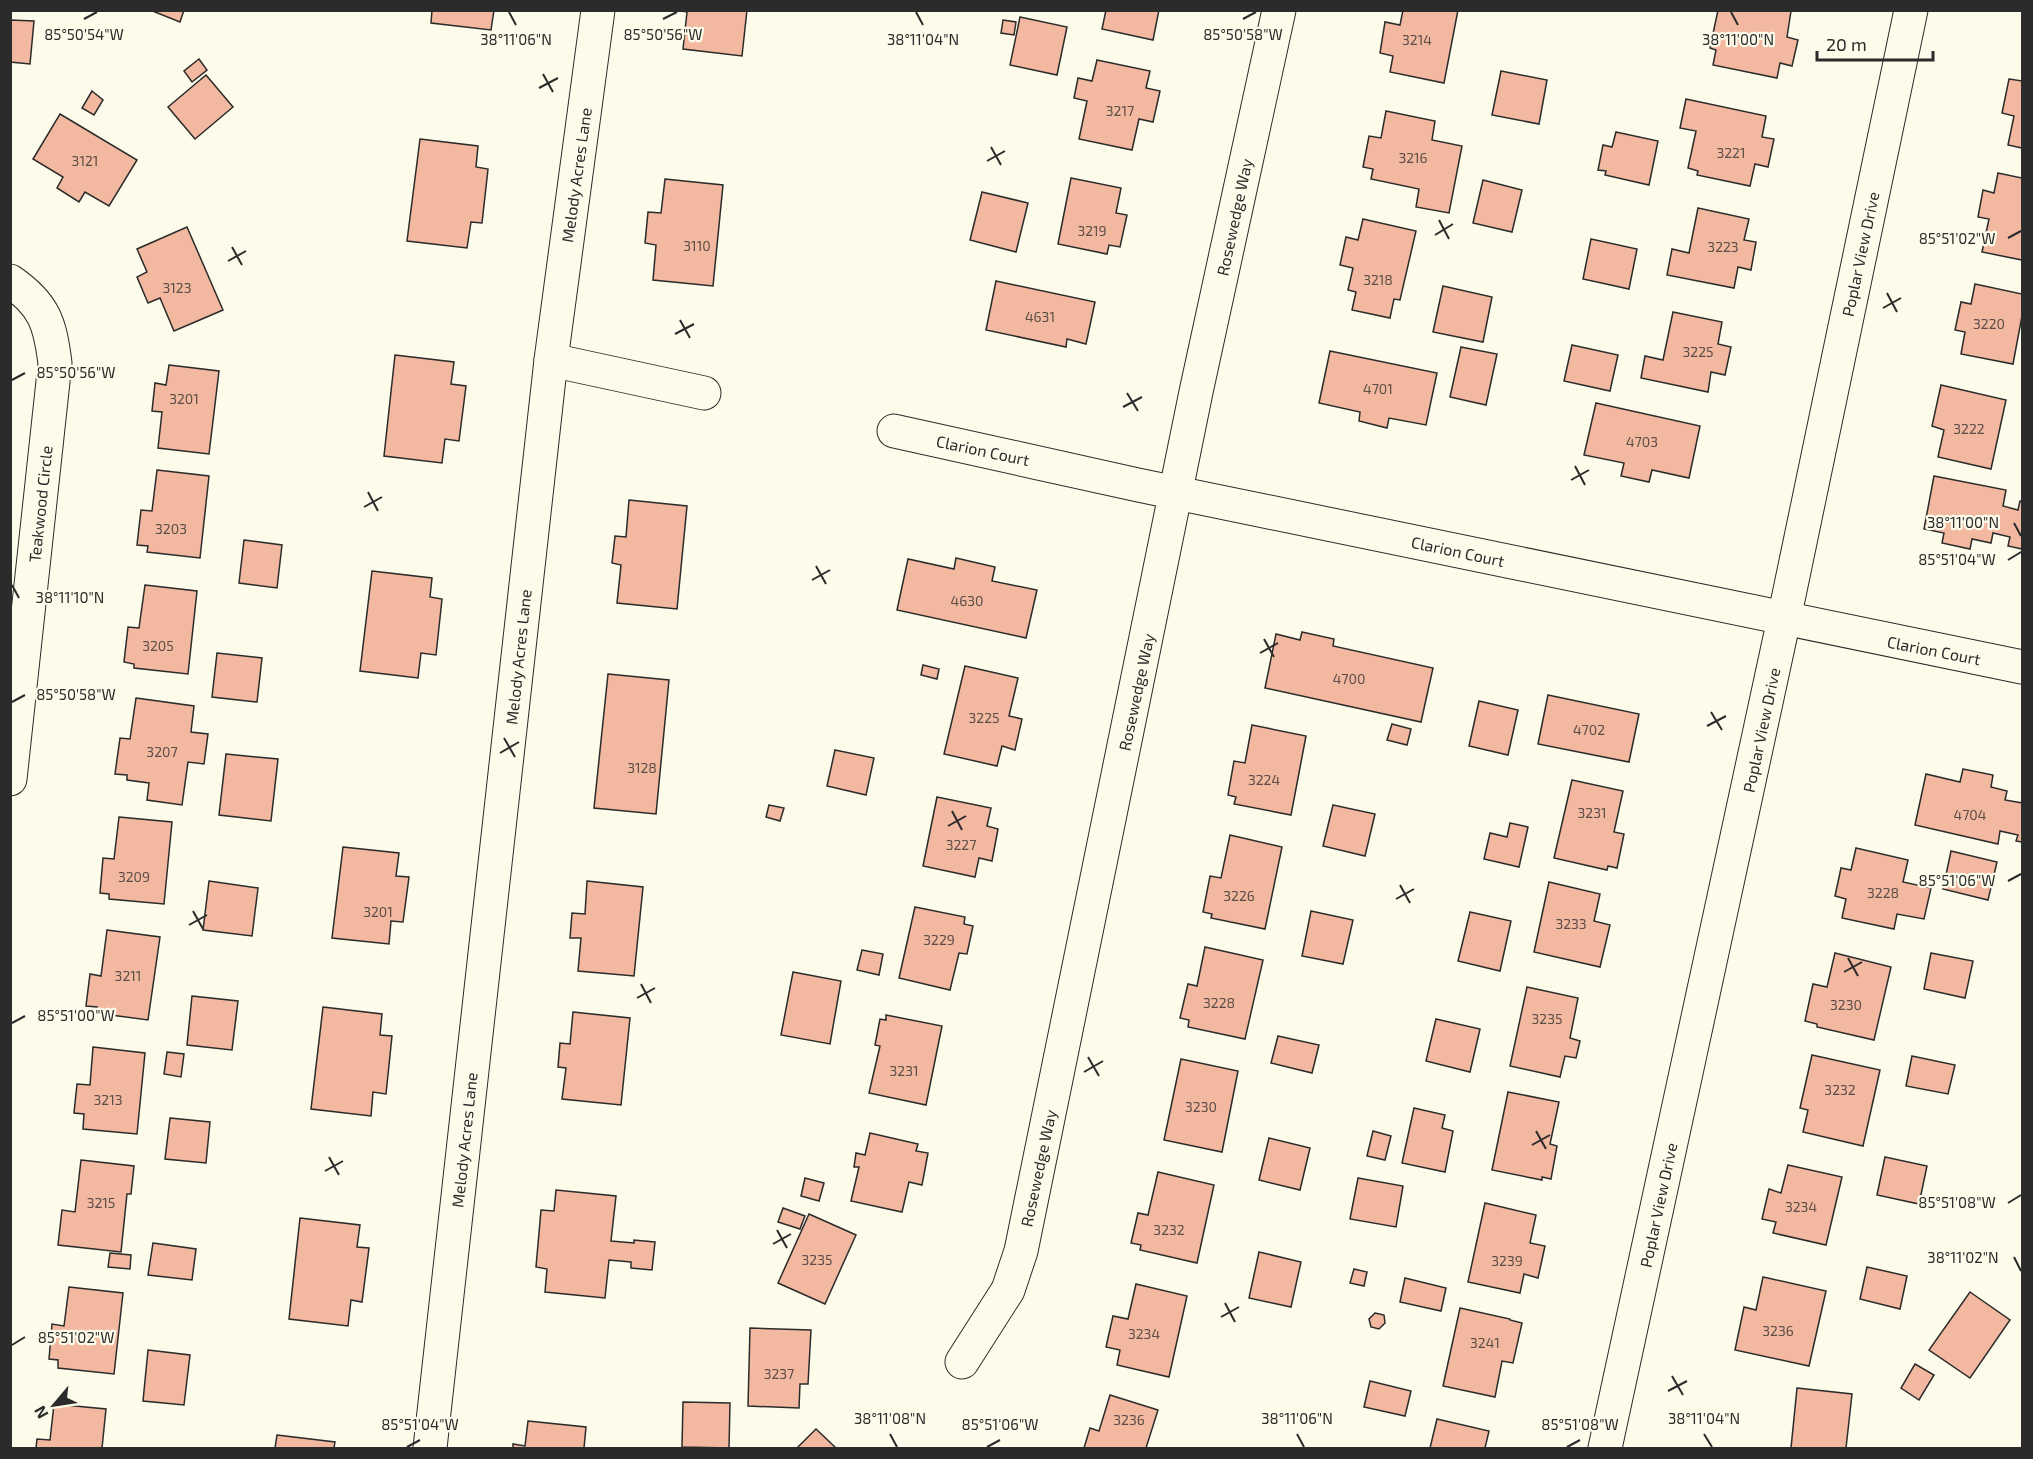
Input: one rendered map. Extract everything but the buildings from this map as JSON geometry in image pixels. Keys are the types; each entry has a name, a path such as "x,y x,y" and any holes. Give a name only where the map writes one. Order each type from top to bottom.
{"street":[{"name":"Melody Acres Lane","path":"430,1449 551,360 598,10"},
{"name":"Rosewedge Way","path":"962,1362 1008,1290 1021,1251 1196,392 1279,10"},
{"name":"Poplar View Drive","path":"1605,1449 1785,619 1911,10"},
{"name":"Teakwood Circle","path":"10,281 25,291 41,308 51,333 55,363 10,779"},
{"path":"551,360 704,393"},
{"name":"Clarion Court","path":"894,431 1138,485 1177,491 2022,668"}]}
